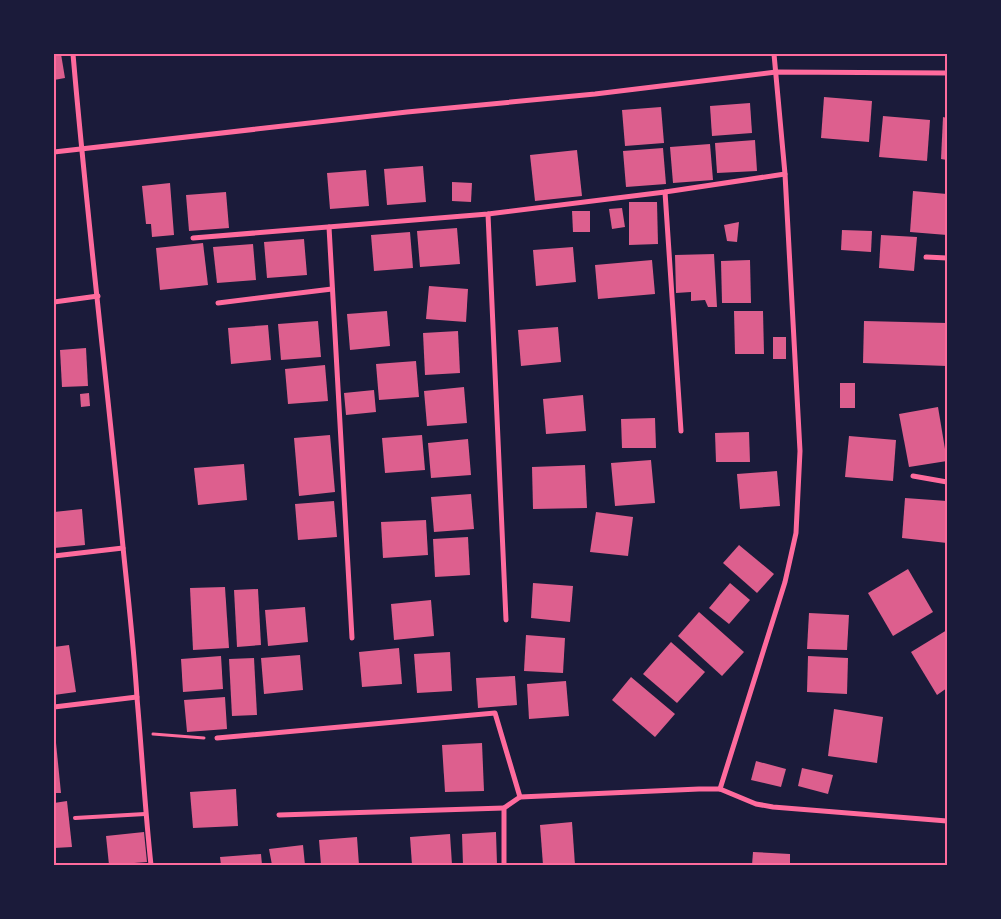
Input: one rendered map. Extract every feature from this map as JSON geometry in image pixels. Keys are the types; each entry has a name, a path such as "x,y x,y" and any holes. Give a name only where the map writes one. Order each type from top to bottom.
{"street":[{"path":"73,54 81,149 98,296 123,548 151,865"},
{"path":"720,789 785,582 796,533 800,451 785,174 774,54"},
{"path":"54,152 407,112 595,94 776,72 947,72"},
{"path":"194,238 488,214 665,192 785,174"},
{"path":"665,192 681,431"},
{"path":"488,214 506,620"},
{"path":"329,227 352,638"},
{"path":"926,257 947,258"},
{"path":"218,303 332,289"},
{"path":"54,302 98,296"},
{"path":"913,476 947,482"},
{"path":"54,556 123,548"},
{"path":"54,707 137,697"},
{"path":"217,738 495,713 520,797"},
{"path":"279,815 504,808 520,797 720,789 756,804 773,807 947,821"},
{"path":"504,808 504,865"}],"lane":[{"path":"75,818 145,814"}],"path":[{"path":"140,733 217,738"}],"building":[{"path":"61,54 65,78 54,80 54,55"},
{"path":"824,97 872,101 869,142 821,138"},
{"path":"750,103 752,133 712,136 710,106"},
{"path":"661,107 664,143 625,146 622,110"},
{"path":"883,116 930,120 927,161 879,157"},
{"path":"943,117 947,118 947,160 941,159"},
{"path":"755,140 757,171 717,173 715,143"},
{"path":"710,144 713,180 673,183 670,147"},
{"path":"663,148 666,184 626,187 623,151"},
{"path":"577,150 582,196 535,201 530,155"},
{"path":"423,166 426,202 387,205 384,169"},
{"path":"366,170 369,206 330,209 327,173"},
{"path":"452,182 472,183 471,202 452,201"},
{"path":"170,183 174,235 152,237 151,224 146,224 142,186"},
{"path":"913,191 947,194 947,235 910,232"},
{"path":"226,192 229,228 189,231 186,195"},
{"path":"629,202 657,202 658,244 629,245"},
{"path":"622,208 625,227 612,229 609,209"},
{"path":"572,211 590,211 590,232 573,232"},
{"path":"739,222 737,242 727,241 724,225"},
{"path":"457,228 460,264 420,267 417,231"},
{"path":"842,230 872,231 871,252 841,250"},
{"path":"410,232 413,268 374,271 371,235"},
{"path":"881,235 917,237 914,271 879,268"},
{"path":"304,239 307,275 267,278 264,242"},
{"path":"203,243 208,285 160,290 156,248"},
{"path":"253,244 256,280 217,283 213,247"},
{"path":"573,247 576,282 536,286 533,250"},
{"path":"714,254 717,307 708,307 705,300 691,301 691,292 676,293 675,255"},
{"path":"652,260 655,294 598,299 595,265"},
{"path":"750,260 751,303 722,303 721,261"},
{"path":"429,286 468,289 466,322 426,319"},
{"path":"387,311 390,346 350,350 347,314"},
{"path":"734,311 763,311 764,354 735,354"},
{"path":"318,321 321,357 281,360 278,324"},
{"path":"864,321 947,323 947,366 863,363"},
{"path":"268,325 271,360 231,364 228,328"},
{"path":"558,327 561,362 521,366 518,330"},
{"path":"458,331 460,373 425,375 423,333"},
{"path":"773,337 786,337 786,359 773,359"},
{"path":"86,348 88,386 62,387 60,350"},
{"path":"416,361 419,397 379,400 376,364"},
{"path":"325,365 328,401 288,404 285,369"},
{"path":"840,383 855,383 855,408 840,408"},
{"path":"464,387 467,423 427,426 424,391"},
{"path":"374,390 376,412 346,415 344,393"},
{"path":"89,393 90,406 81,407 80,394"},
{"path":"583,395 586,431 546,434 543,399"},
{"path":"938,407 947,461 909,467 899,414"},
{"path":"655,418 656,448 622,448 621,419"},
{"path":"749,432 750,462 716,462 715,433"},
{"path":"330,435 335,492 299,496 294,438"},
{"path":"422,435 425,470 385,473 382,438"},
{"path":"849,436 896,440 893,481 845,477"},
{"path":"468,439 471,475 431,478 428,443"},
{"path":"651,460 655,503 615,506 611,463"},
{"path":"244,464 247,500 198,505 194,468"},
{"path":"585,465 587,508 533,509 532,467"},
{"path":"777,471 780,506 740,509 737,474"},
{"path":"471,494 474,529 434,532 431,497"},
{"path":"905,498 947,501 947,543 902,538"},
{"path":"334,501 337,537 298,540 295,504"},
{"path":"82,509 85,545 54,548 54,512"},
{"path":"596,512 633,517 628,556 590,552"},
{"path":"426,520 428,555 383,558 381,522"},
{"path":"468,537 470,575 435,577 433,539"},
{"path":"739,545 774,574 757,593 723,563"},
{"path":"908,569 933,612 893,636 868,593"},
{"path":"533,583 573,586 570,622 531,618"},
{"path":"730,583 750,600 729,624 709,608"},
{"path":"225,587 229,648 193,650 190,588"},
{"path":"258,589 261,645 237,647 234,590"},
{"path":"431,600 434,636 394,640 391,604"},
{"path":"305,607 308,642 268,646 265,610"},
{"path":"699,612 744,652 722,676 678,636"},
{"path":"809,613 849,615 847,650 807,649"},
{"path":"947,630 947,688 937,695 911,652"},
{"path":"526,635 565,638 563,673 524,671"},
{"path":"671,642 705,672 677,703 643,674"},
{"path":"69,645 76,692 54,695 54,647"},
{"path":"399,648 402,684 362,687 359,652"},
{"path":"450,652 452,691 417,693 414,654"},
{"path":"300,655 303,690 264,694 261,658"},
{"path":"221,656 223,689 183,692 181,659"},
{"path":"808,656 848,658 847,694 807,692"},
{"path":"254,658 257,715 232,716 229,659"},
{"path":"515,676 517,705 478,708 476,678"},
{"path":"631,677 675,714 655,737 612,700"},
{"path":"566,681 569,716 529,719 527,684"},
{"path":"225,697 227,729 187,732 184,700"},
{"path":"834,709 883,717 877,763 828,756"},
{"path":"54,743 56,743 61,793 54,793"},
{"path":"482,743 484,791 445,792 442,745"},
{"path":"756,761 786,769 781,787 751,780"},
{"path":"802,768 833,775 828,794 798,786"},
{"path":"236,789 238,826 193,828 190,792"},
{"path":"67,801 72,847 54,848 54,803"},
{"path":"572,822 575,865 543,865 540,825"},
{"path":"144,832 147,862 109,865 106,836"},
{"path":"496,832 497,865 463,865 462,834"},
{"path":"450,834 452,865 412,865 410,837"},
{"path":"357,837 359,865 348,865 348,863 321,865 319,840"},
{"path":"303,845 305,865 272,865 269,849"},
{"path":"753,852 790,854 790,865 752,865"},
{"path":"261,854 262,865 221,865 220,857"}]}
